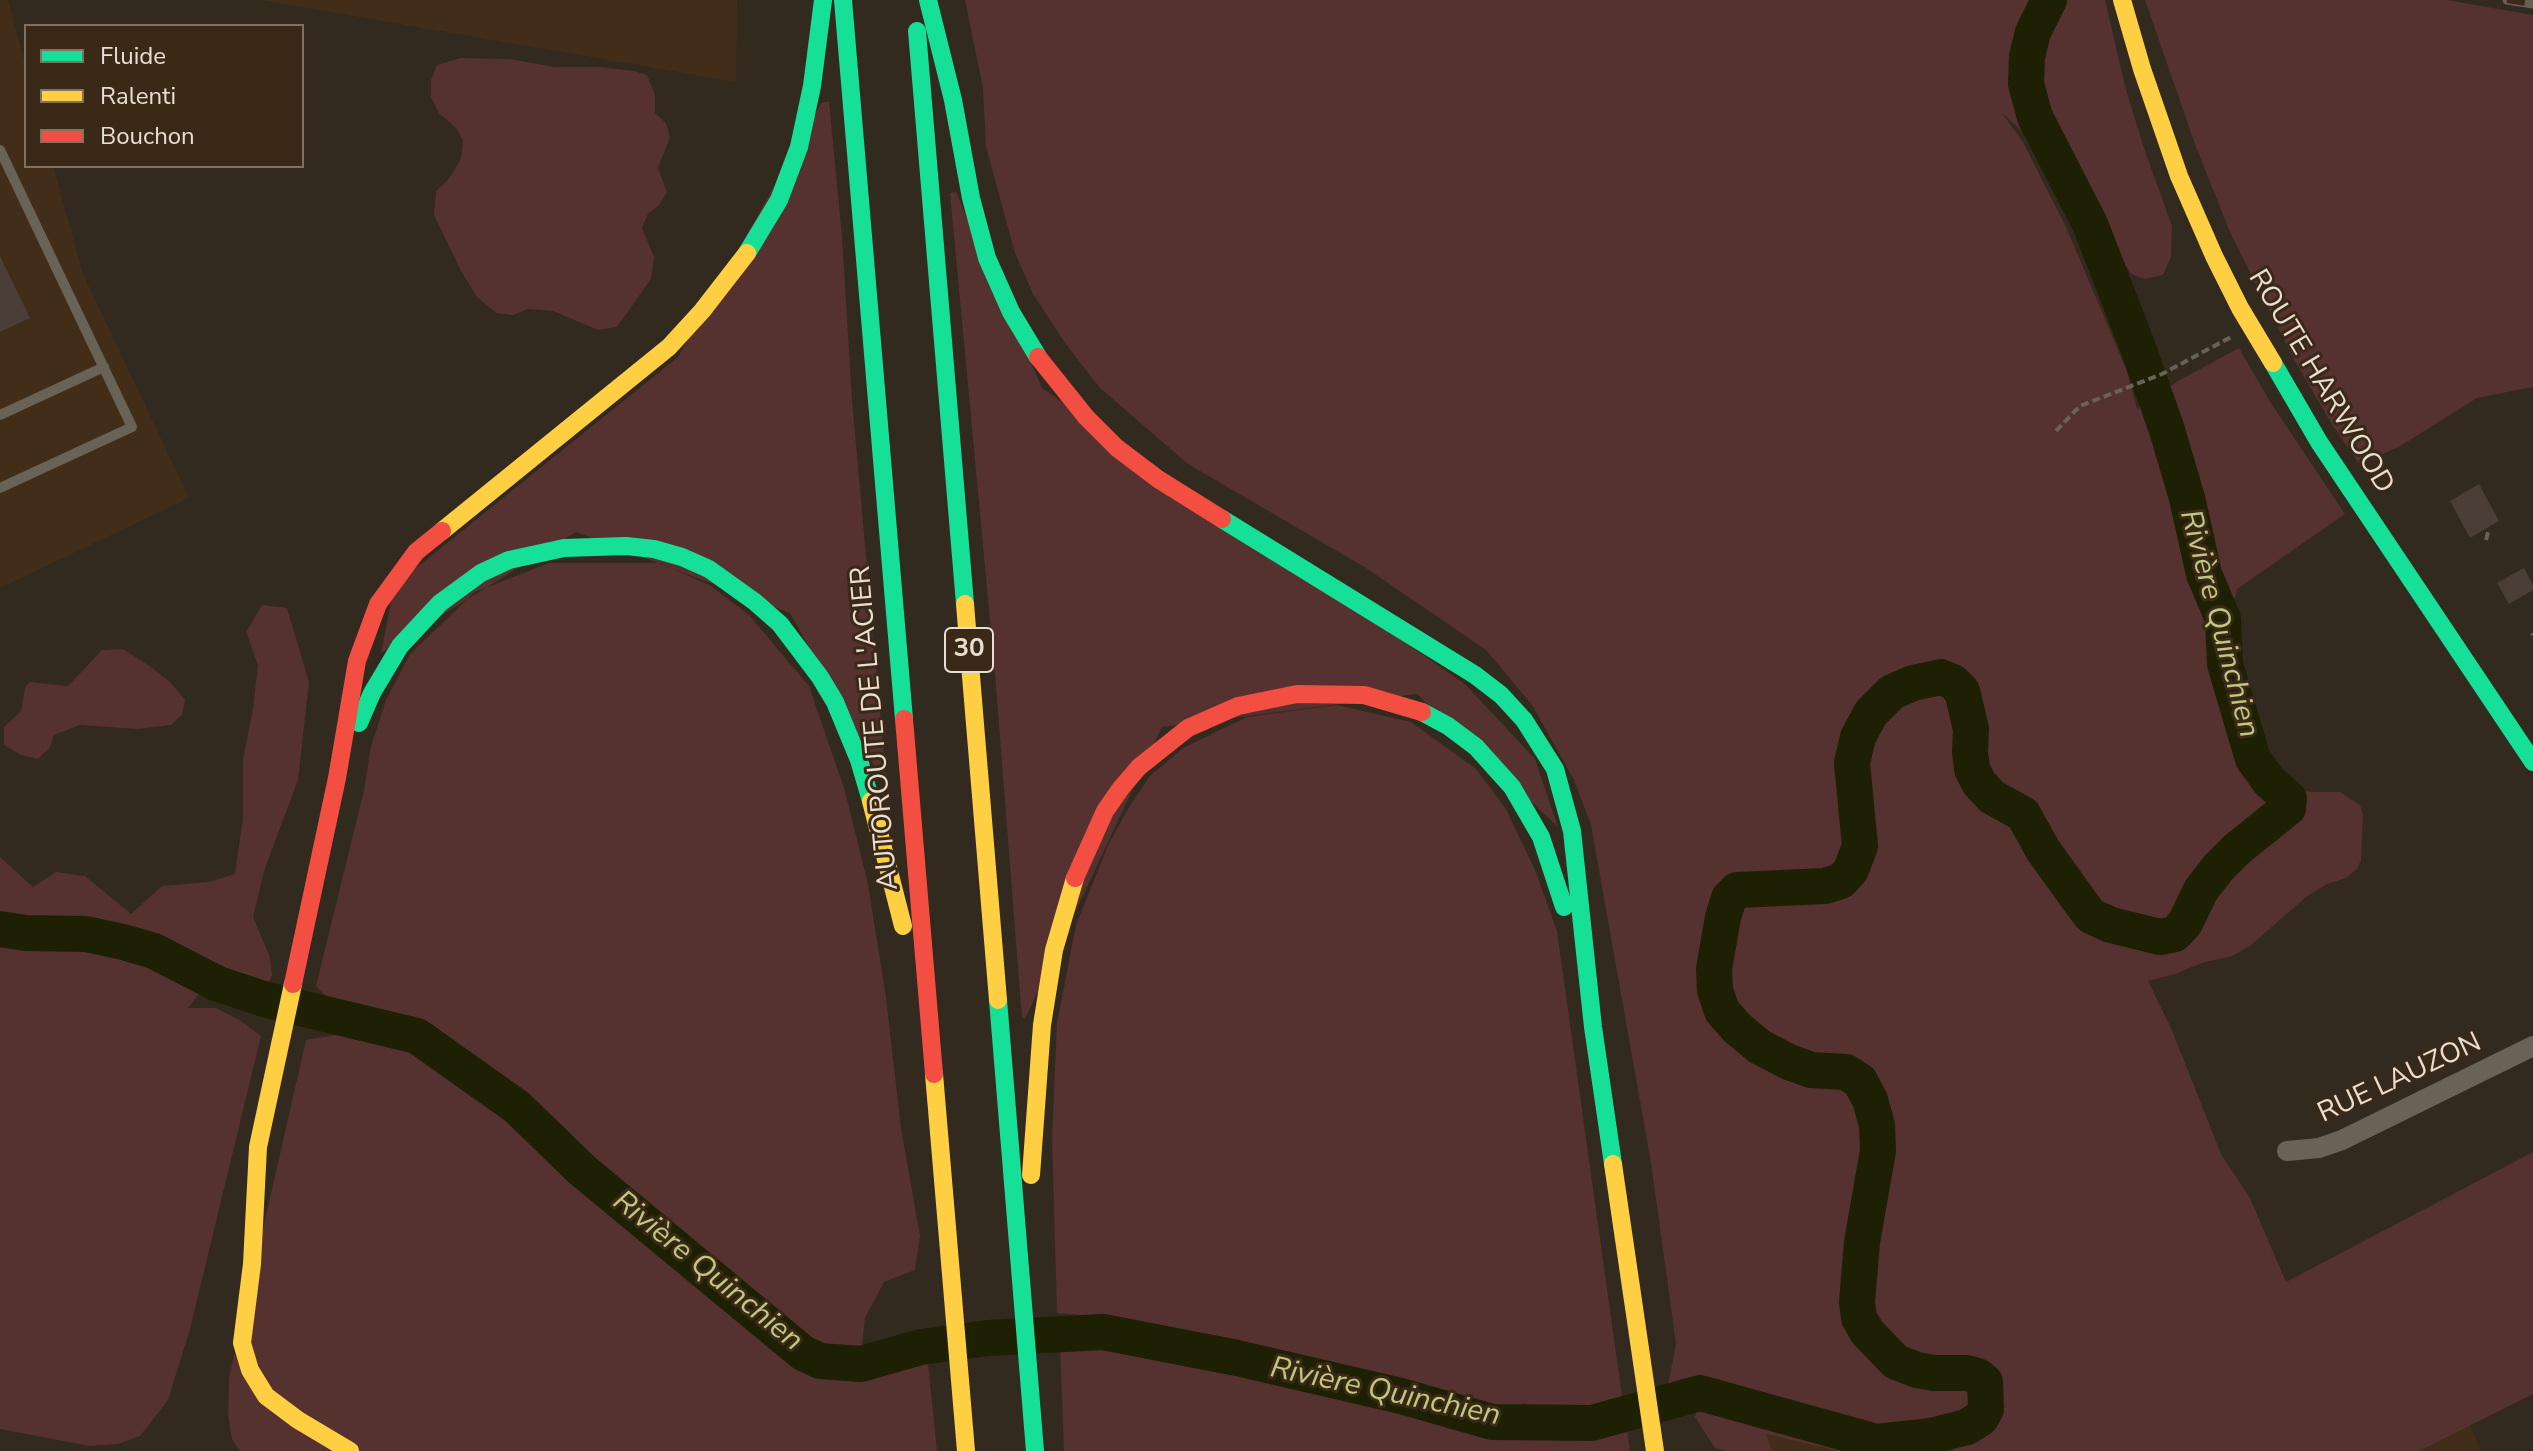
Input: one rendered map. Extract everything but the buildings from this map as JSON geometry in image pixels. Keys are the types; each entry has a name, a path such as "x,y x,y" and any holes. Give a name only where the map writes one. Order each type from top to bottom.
{"main road":[{"path":"350,1451 298,1420 266,1396 250,1370 242,1343 252,1264 258,1147 337,778 357,661 378,604 402,569 440,531 606,401 669,347 702,311 757,239 779,200 799,147 812,86 823,0"},
{"name":"AUTOROUTE DE L'ACIER","path":"843,0 966,1451"},
{"name":"30","path":"915,0 1035,1451"},
{"path":"928,0 987,258 1011,312 1033,351 1086,417 1117,448 1158,479 1475,675 1501,695 1524,720 1555,769 1572,831 1593,1027 1655,1451"},
{"name":"ROUTE HARWOOD","path":"2122,0 2134,45 2179,176 2250,327 2319,442 2533,762"},
{"path":"337,778 372,693 400,646 420,622 463,585 509,560 564,548 626,546 654,549 682,557 737,586 780,624 800,648 835,702 869,791 930,1030"},
{"path":"1023,1308 1042,1025 1054,950 1072,886 1098,825 1121,788 1139,767 1188,728 1213,716 1270,698 1335,693 1364,695 1421,711 1448,726 1476,747 1512,787 1541,837 1560,893 1593,1027"}],"street":[{"name":"RUE LAUZON","path":"2287,1151 2319,1148 2342,1140 2533,1046"}],"lane":[{"path":"0,150 132,427 0,488"},
{"path":"0,415 104,367"}],"path":[{"path":"2056,431 2080,406 2162,374 2250,327"},
{"path":"2486,540 2488,532"}],"shaded area":[{"path":"0,0 8,0 24,60 24,168 54,168 83,274 189,498 0,588"},
{"path":"261,0 737,0 736,82 336,13"},
{"path":"965,0 2105,0 2126,90 2172,226 2171,257 2163,275 2145,279 2131,274 2072,176 2002,113 2023,142 2066,227 2127,371 2137,409 2178,381 2239,348 2271,403 2345,514 2237,589 2232,610 2235,666 2249,711 2268,746 2272,764 2281,780 2293,788 2310,792 2340,792 2360,805 2363,815 2361,860 2357,869 2346,878 2327,884 2306,897 2250,946 2232,956 2148,981 2171,1028 2221,1154 2250,1198 2286,1282 2533,1152 2533,1394 2419,1451 1954,1451 1951,1444 1912,1451 1837,1451 1766,1434 1772,1451 1725,1451 1715,1448 1695,1417 1702,1383 1667,1390 1676,1344 1651,1163 1591,825 1574,780 1532,705 1486,650 1366,568 1188,464 1100,388 1033,294 1015,253 986,147 983,88"},
{"path":"2145,0 2447,0 2533,15 2533,387 2477,398 2402,445 2360,465 2292,356 2230,232 2196,147"},
{"path":"460,58 510,59 555,67 599,67 647,75 655,95 655,113 666,123 670,137 658,168 667,192 659,205 648,214 642,228 654,257 651,279 617,327 598,330 553,311 528,309 513,315 496,313 477,297 461,271 434,215 436,191 448,180 461,159 463,141 456,128 439,113 431,97 431,80 437,65"},
{"path":"829,101 887,789 790,613 576,532 381,653 391,602 411,572 678,357 821,103"},
{"path":"956,192 1042,388 1466,685 1535,759 1558,827 1417,694 1162,727 1025,1019 1022,1018 995,674 950,193"},
{"path":"549,563 660,563 711,586 749,615 809,686 845,791 868,884 886,997 901,1128 920,1236 915,1270 884,1282 865,1318 859,1374 898,1365 927,1353 937,1451 240,1451 232,1439 228,1415 229,1378 306,1040 336,1035 385,1036 392,1012 342,1012 316,986 364,790 371,746 386,700 410,654 475,592"},
{"path":"262,605 287,608 309,682 298,780 264,871 253,917 270,957 272,976 261,994 243,995 216,972 188,1008 216,1008 261,1036 190,1329 168,1400 140,1436 118,1444 90,1446 0,1429 0,857 33,887 56,872 85,876 131,914 162,886 209,882 235,874 243,818 243,760 258,665 246,632"},
{"path":"123,649 170,682 185,700 182,715 171,725 138,729 80,725 54,735 50,747 38,759 21,755 4,745 4,727 21,711 25,687 30,682 68,686 102,650"},
{"path":"1337,705 1411,722 1476,769 1506,809 1535,870 1557,931 1623,1403 1585,1416 1554,1413 1522,1403 1532,1429 1551,1431 1626,1424 1630,1451 1064,1451 1060,1346 1093,1342 1164,1355 1187,1330 1122,1319 1057,1313 1052,1139 1057,1023 1076,925 1108,845 1129,807 1150,776 1183,748 1247,717"},
{"path":"2470,1425 2481,1451 2419,1451"},
{"path":"1765,1434 1837,1451 1772,1451"}],"waterway":[{"name":"Rivière Quinchien","path":"0,929 26,933 86,934 123,942 154,951 218,984 267,1000 417,1036 517,1107 582,1170 803,1353 820,1361 861,1364 921,1347 988,1338 1103,1332 1237,1358 1401,1396 1492,1422 1592,1423 1700,1393 1877,1442 1931,1436 1967,1427 1981,1418 1986,1409 1985,1382 1967,1373 1934,1373 1896,1362 1867,1332 1859,1318 1857,1302 1862,1242 1878,1151 1877,1125 1870,1100 1860,1081 1846,1072 1811,1070 1789,1062 1760,1047 1722,1011 1715,990 1714,969 1729,898 1737,890 1825,886 1841,881 1851,870 1860,846 1852,763 1858,737 1871,713 1892,692 1913,683 1941,677 1953,682 1962,691 1971,729 1972,769 1979,783 1992,797 2023,814 2043,850 2091,916 2111,925 2160,937 2175,934 2218,868 2288,808 2289,799 2269,781 2253,759 2225,664 2223,619 2204,574 2187,498 2167,430 2090,224 2035,117 2026,84 2027,57 2033,32 2049,0"}],"railway":[{"path":"2507,0 2533,4"}],"traffic: fast":[{"path":"747,253 779,200 799,147 812,86 823,0"},
{"path":"843,0 904,719"},
{"path":"928,0 987,258 1011,312 1038,357"},
{"path":"917,31 965,604"},
{"path":"2273,363 2319,442 2533,762"},
{"path":"1222,519 1475,675 1501,695 1524,720 1555,769 1572,831 1593,1027 1613,1164"},
{"path":"359,723 372,693 400,646 440,603 481,573 509,560 564,548 626,546 654,549 709,569 780,624 835,702 859,760 871,801"},
{"path":"1422,712 1476,747 1512,787 1541,837 1564,907"},
{"path":"998,1000 1035,1451"}],"traffic: slow":[{"path":"2122,0 2179,176 2240,308 2273,363"},
{"path":"442,531 669,347 702,311 747,253"},
{"path":"965,604 998,1000"},
{"path":"871,801 903,926"},
{"path":"1031,1175 1042,1025 1054,950 1075,878"},
{"path":"293,984 258,1147 252,1264 242,1343 250,1370 266,1396 298,1420 350,1451"},
{"path":"934,1074 966,1451"},
{"path":"1613,1164 1655,1451"}],"traffic: jam":[{"path":"1038,357 1086,417 1117,448 1158,479 1222,519"},
{"path":"293,984 337,778 357,661 378,604 416,552 442,531"},
{"path":"1075,878 1105,811 1121,788 1139,767 1188,728 1238,706 1297,694 1364,695 1422,712"},
{"path":"904,719 934,1074"}]}
